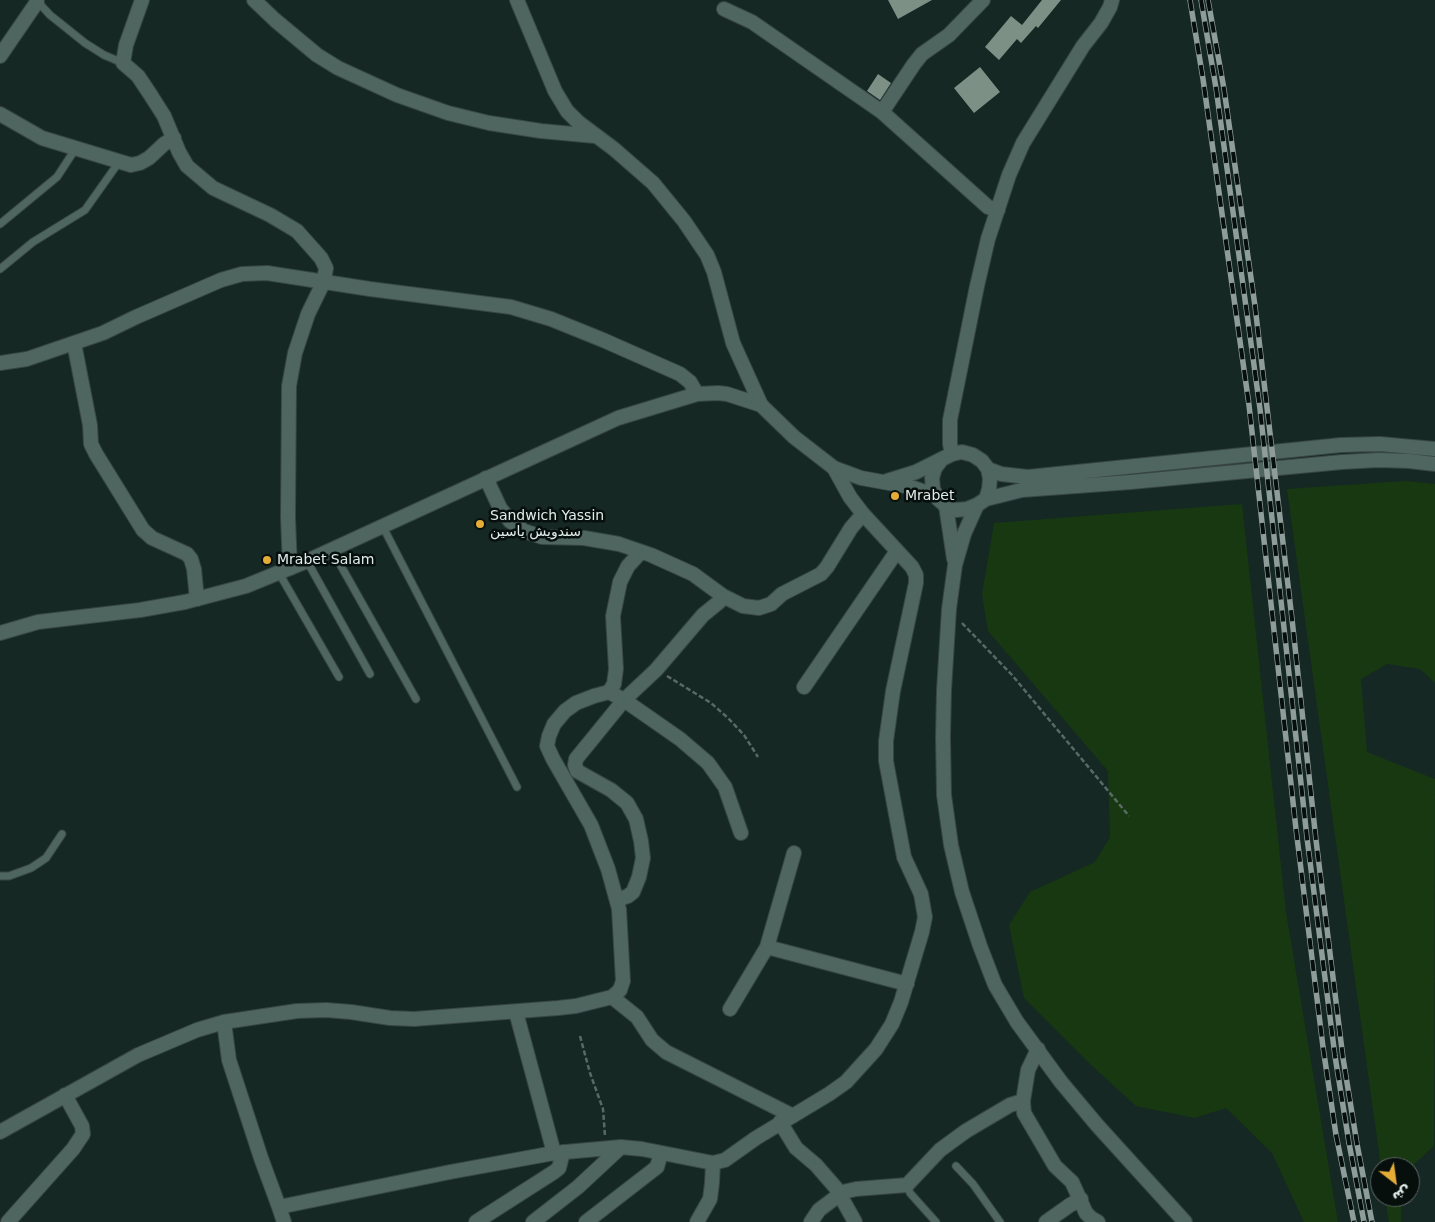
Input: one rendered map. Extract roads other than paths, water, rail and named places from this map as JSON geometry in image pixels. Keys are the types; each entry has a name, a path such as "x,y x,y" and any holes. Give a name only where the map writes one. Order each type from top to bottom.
{"street":[{"path":"142,0 126,45 123,63 138,76 164,116 187,166 213,188 270,215 297,231 321,258 326,268 324,281 308,314 295,353 289,386 288,518 285,571"},
{"path":"254,0 317,55 346,72 396,95 448,113 489,123 541,131 596,136"},
{"path":"517,0 558,97 572,116 614,149 652,183 703,247 714,272 733,343 761,405 794,437 834,468 860,478 911,487 942,501 956,510 967,509 981,502 1022,490 1131,482 1342,462 1379,460 1435,464"},
{"path":"882,112 922,54 949,35 984,0"},
{"path":"955,565 942,501 933,489 932,478 935,468 947,456 952,408 988,239 1009,175 1023,143 1082,46 1101,23 1112,0"},
{"path":"0,56 37,1"},
{"path":"724,9 752,22 882,112 988,207 998,210"},
{"path":"0,114 42,138 131,165 149,158 164,144 174,138"},
{"path":"0,363 27,359 102,333 136,316 221,280 242,274 267,273 519,309 551,319 680,374 690,382 697,394"},
{"path":"74,343 90,425 91,444 143,530 152,538 187,554 194,568 197,599"},
{"path":"0,633 38,622 140,610 197,599 246,586 285,571 383,527 618,418 697,394 727,394 761,405"},
{"path":"988,469 1001,474 1028,477 1341,445 1380,444 1435,449"},
{"path":"1341,445 1342,462"},
{"path":"885,482 916,472 947,456 962,452 973,455 982,461 988,469 989,489 964,534 955,565 949,609 943,737 944,795 951,845 962,892 995,985 1017,1022 1061,1082 1097,1125 1185,1222"},
{"path":"279,1208 450,1172 559,1152 621,1147 713,1163 725,1160 756,1138 846,1082 876,1049 892,1024 901,1002 925,917 921,894 904,856 886,761 886,740 893,691 916,583 916,575 912,567 863,514 850,497 834,468"},
{"path":"1129,468 1131,482"},
{"path":"486,478 500,508 510,521 524,531 542,537 584,538 619,544 693,574 723,596 743,606 752,608 771,604 787,591 821,574 851,528 863,514"},
{"path":"804,687 897,551"},
{"path":"609,692 614,684 616,669 612,616 620,582 628,566 641,552"},
{"path":"617,900 633,892 639,877 642,858 641,841 636,819 626,803 611,790 577,771 576,759 624,700 656,670 723,596"},
{"path":"0,1132 138,1055 197,1030 224,1022 289,1012 326,1010 414,1019 576,1006 612,997 620,990 623,981 621,923 617,900 608,868 591,825 547,746 554,724 565,711 576,703 609,692 624,700 680,739 708,763 725,787 741,834"},
{"path":"553,759 557,758 568,763 575,763"},
{"path":"730,1009 767,947 794,853"},
{"path":"767,947 907,984"},
{"path":"612,997 636,1017 652,1040 666,1052 787,1119 796,1148 827,1177 840,1194 855,1222"},
{"path":"476,1222 559,1168 559,1152 516,1012"},
{"path":"224,1022 229,1060 284,1222"},
{"path":"1038,1050 1028,1070 1023,1101 1024,1112 1055,1166 1072,1182 1086,1213 1098,1222"},
{"path":"8,1222 73,1149 83,1134 82,1126 65,1095"},
{"path":"811,1222 819,1210 840,1194 856,1189 907,1185 940,1150 1010,1105 1023,1101"},
{"path":"533,1222 578,1187 621,1147"},
{"path":"586,1222 657,1166 661,1153"},
{"path":"697,1222 710,1199 713,1163"},
{"path":"1046,1222 1081,1199"}],"lane":[{"path":"37,1 50,15 85,43 123,63"},
{"path":"0,224 57,178 76,148"},
{"path":"0,269 33,242 85,210 119,162"},
{"path":"383,527 517,787"},
{"path":"332,550 416,699"},
{"path":"307,561 370,674"},
{"path":"285,571 339,677"},
{"path":"0,876 9,876 31,868 46,858 62,834"},
{"path":"956,1166 973,1184 1000,1222"},
{"path":"907,1185 910,1193 936,1222"}],"railway":[{"path":"1190,0 1249,405 1296,829 1323,1047 1336,1135 1354,1222"},
{"path":"1201,0 1216,88 1260,409 1307,838 1335,1056 1364,1222"},
{"path":"1208,0 1224,89 1255,306 1343,1058 1372,1222"}],"place":[{"name":"Mrabet","path":"895,496"},
{"name":"Sandwich Yassin سندويش ياسين","path":"480,524"},
{"name":"Mrabet Salam","path":"267,560"}]}
